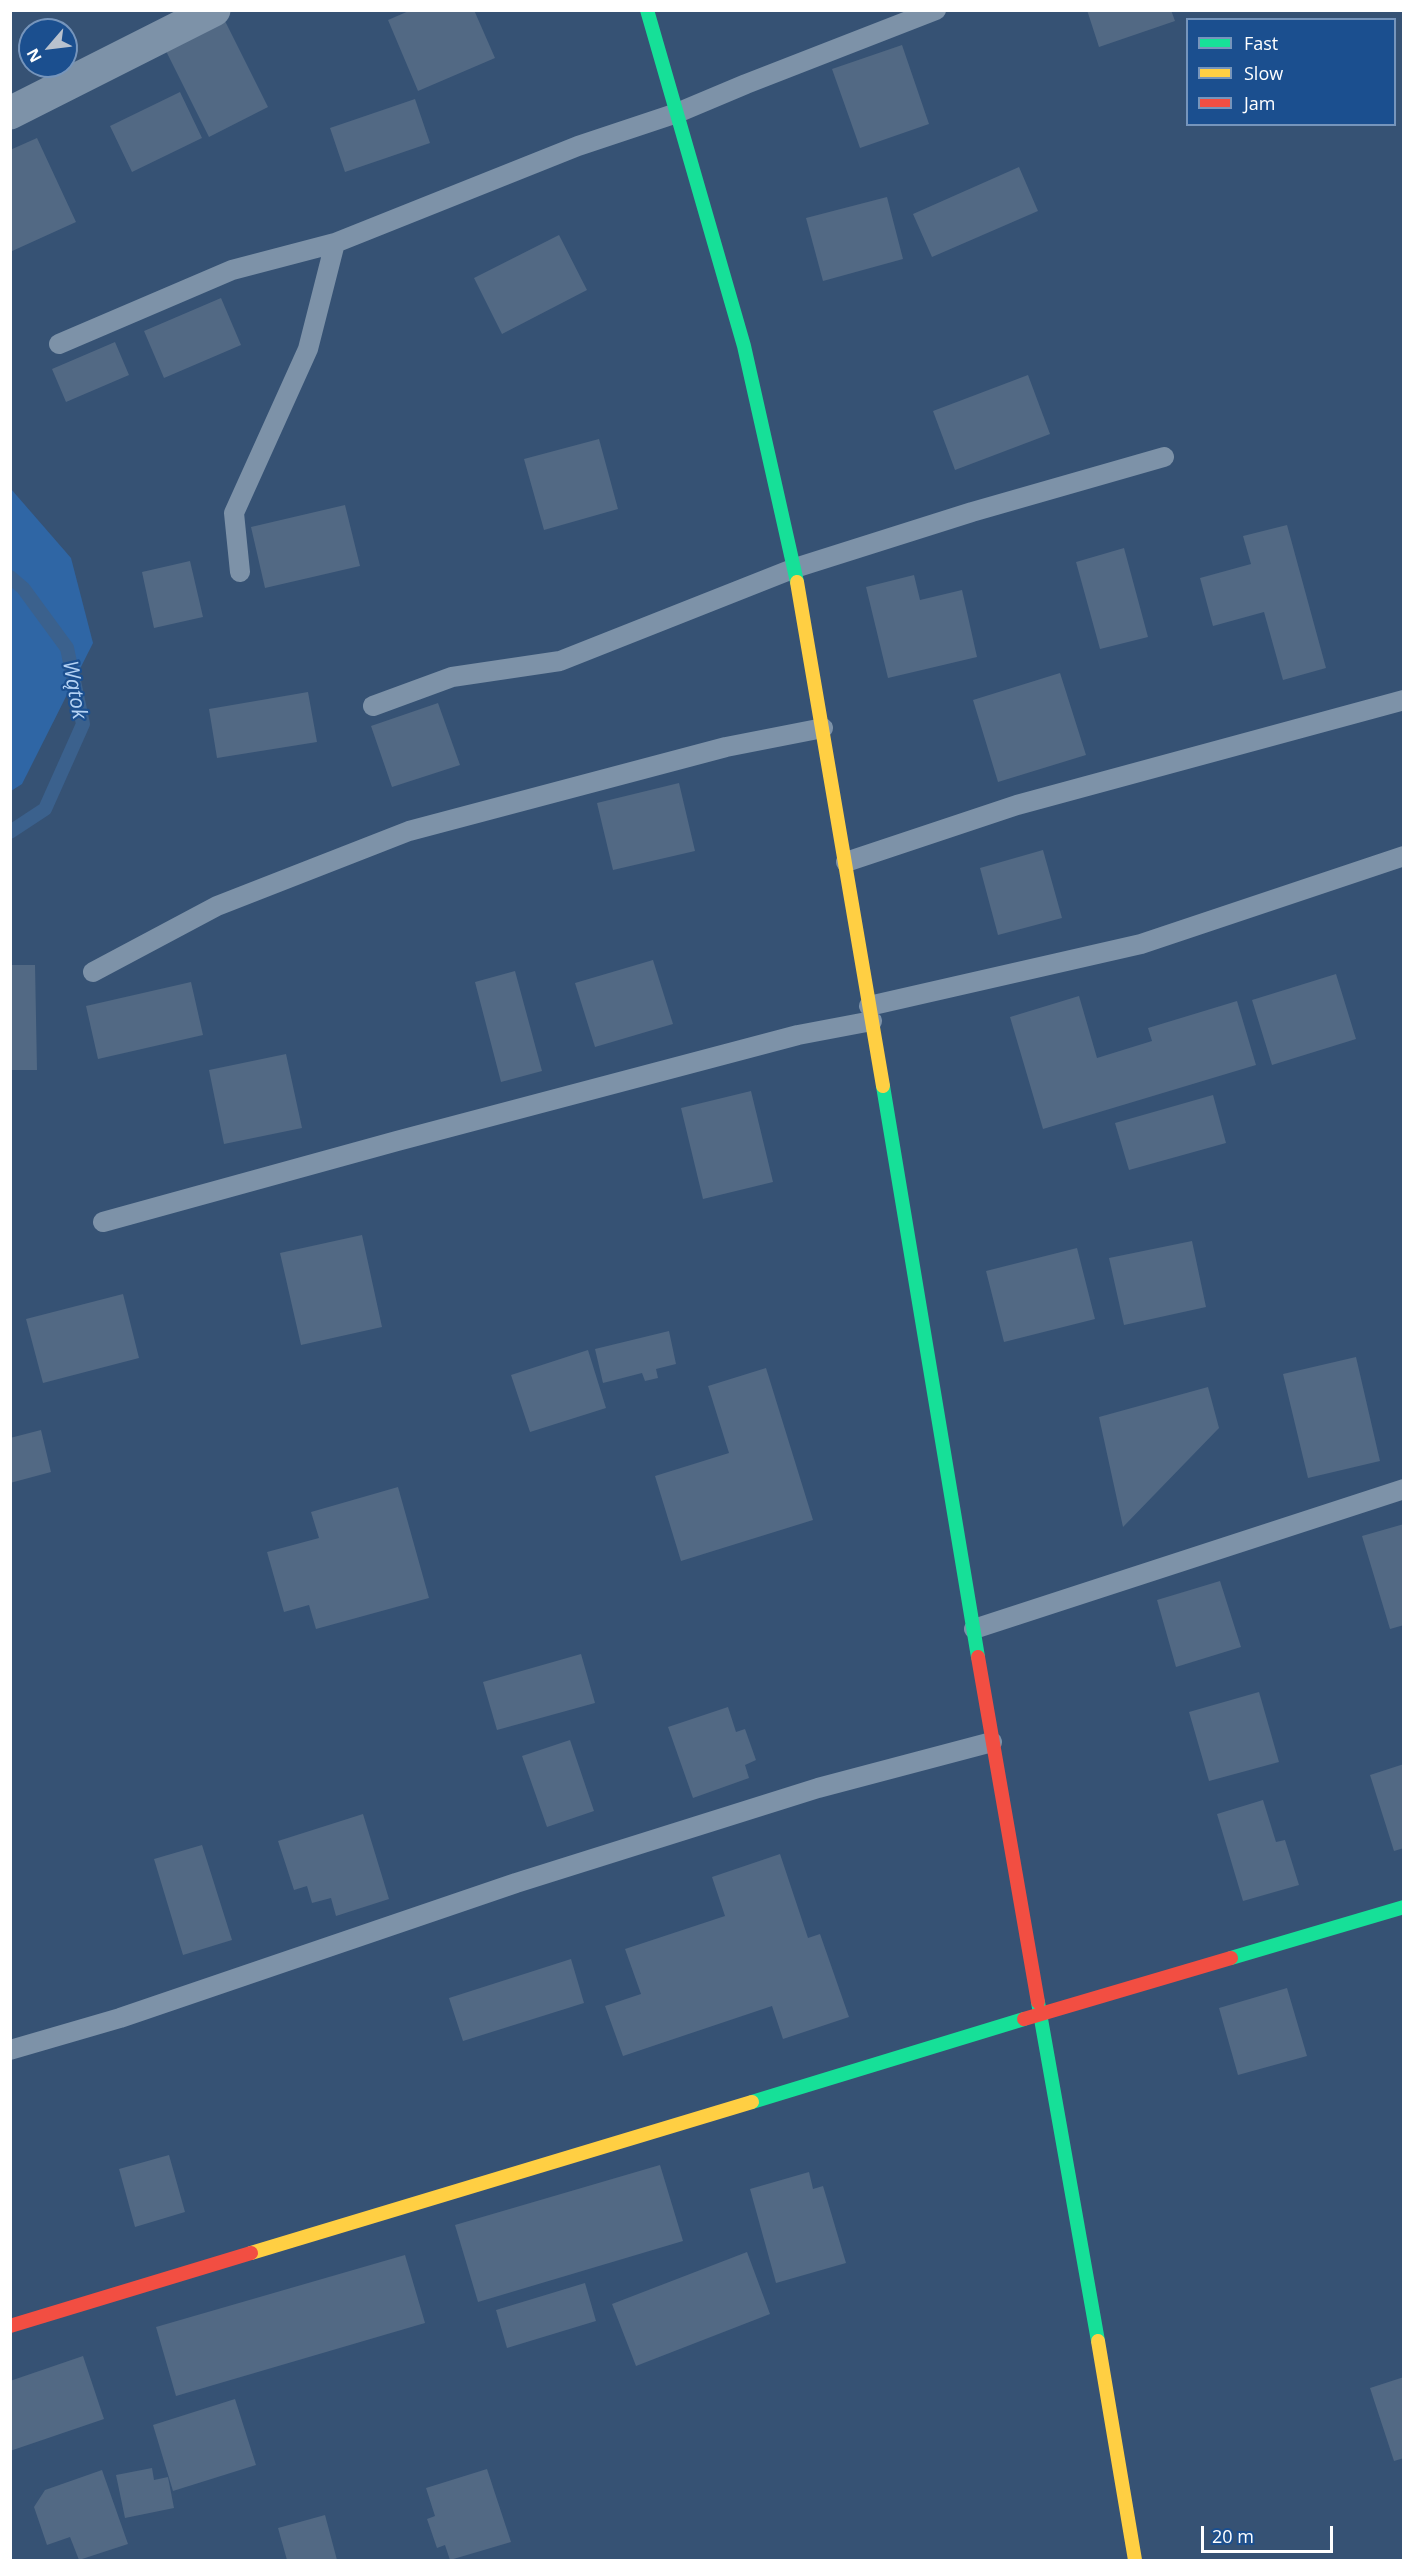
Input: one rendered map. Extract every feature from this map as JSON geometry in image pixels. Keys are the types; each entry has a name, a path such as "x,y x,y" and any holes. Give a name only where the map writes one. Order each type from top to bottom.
{"street":[{"path":"10,112 214,10"},
{"path":"647,10 744,346 795,568 992,1742 1135,2560"},
{"path":"10,2326 1041,2014 1404,1907"}],"lane":[{"path":"59,344 232,270 335,243 578,146 677,113 936,10"},
{"path":"240,572 234,513 308,349 335,243"},
{"path":"373,706 452,677 560,661 795,568 972,512 1164,457"},
{"path":"846,862 1017,805 1404,700"},
{"path":"93,972 217,906 409,831 726,747 823,728"},
{"path":"103,1222 871,1014 1141,944 1404,856"},
{"path":"974,1629 1404,1489"},
{"path":"10,2050 120,2018 528,1879 818,1788 992,1742"}],"shaded area":[{"path":"11,489 71,558 93,643 22,784 11,791"}],"building":[{"path":"411,10 474,10 495,58 418,91 388,20"},
{"path":"1087,10 1171,10 1175,21 1099,47"},
{"path":"225,21 268,107 209,137 166,51"},
{"path":"902,45 929,124 860,148 832,69"},
{"path":"180,92 202,138 132,172 110,126"},
{"path":"415,99 430,143 345,172 330,128"},
{"path":"37,138 76,222 10,252 10,150"},
{"path":"1019,167 1038,211 932,257 913,214"},
{"path":"887,197 903,259 823,281 806,218"},
{"path":"559,235 587,290 502,334 474,278"},
{"path":"221,298 241,345 164,378 144,331"},
{"path":"115,342 129,375 66,402 52,369"},
{"path":"1028,375 1050,434 955,470 933,411"},
{"path":"599,439 618,509 544,530 524,459"},
{"path":"345,505 360,566 265,588 251,527"},
{"path":"1287,525 1326,668 1283,680 1264,612 1213,626 1200,578 1251,564 1243,536"},
{"path":"1124,548 1148,637 1100,649 1076,562"},
{"path":"190,561 203,617 154,628 142,572"},
{"path":"914,575 920,600 962,590 977,657 888,678 866,587"},
{"path":"1060,673 1086,755 998,782 973,700"},
{"path":"308,692 317,742 217,758 209,709"},
{"path":"438,703 460,765 392,787 371,726"},
{"path":"679,783 695,851 613,870 597,803"},
{"path":"1043,850 1062,918 998,935 980,868"},
{"path":"653,960 673,1024 595,1047 575,983"},
{"path":"10,965 35,965 37,1070 10,1070"},
{"path":"515,971 542,1071 501,1082 475,982"},
{"path":"1336,974 1356,1039 1272,1065 1252,1000"},
{"path":"191,982 203,1035 98,1059 86,1006"},
{"path":"1079,996 1097,1058 1152,1041 1148,1028 1237,1001 1256,1065 1043,1129 1010,1017"},
{"path":"286,1054 302,1128 224,1144 209,1070"},
{"path":"751,1091 773,1182 703,1199 681,1108"},
{"path":"1213,1095 1226,1143 1129,1170 1115,1123"},
{"path":"362,1235 382,1327 301,1345 280,1253"},
{"path":"1192,1241 1206,1307 1124,1325 1109,1258"},
{"path":"1077,1248 1095,1319 1004,1342 986,1271"},
{"path":"123,1294 139,1358 43,1383 26,1319"},
{"path":"669,1331 676,1364 656,1369 658,1378 645,1381 642,1373 603,1383 595,1349"},
{"path":"588,1350 606,1408 530,1432 511,1375"},
{"path":"1356,1357 1380,1461 1308,1478 1283,1374"},
{"path":"766,1368 813,1520 681,1561 655,1476 729,1453 708,1386"},
{"path":"1208,1387 1219,1428 1123,1527 1099,1417"},
{"path":"41,1430 51,1472 10,1483 10,1438"},
{"path":"398,1487 429,1598 316,1629 309,1605 284,1612 267,1552 319,1538 311,1512"},
{"path":"1404,1524 1404,1625 1390,1629 1362,1536"},
{"path":"1220,1581 1241,1647 1176,1667 1157,1600"},
{"path":"581,1654 595,1703 497,1730 483,1682"},
{"path":"1259,1692 1279,1762 1209,1781 1189,1712"},
{"path":"728,1707 736,1732 745,1729 756,1760 745,1765 749,1778 693,1798 668,1727"},
{"path":"570,1740 594,1811 547,1827 522,1756"},
{"path":"1404,1764 1404,1848 1394,1851 1370,1775"},
{"path":"1263,1800 1276,1842 1285,1840 1299,1885 1243,1901 1217,1814"},
{"path":"363,1814 389,1899 336,1916 331,1898 312,1903 307,1886 294,1890 278,1841"},
{"path":"202,1845 232,1940 183,1955 154,1859"},
{"path":"780,1854 808,1938 820,1934 849,2017 783,2039 772,2006 623,2056 605,2006 641,1994 625,1949 725,1916 712,1877"},
{"path":"571,1959 584,2003 463,2041 449,1998"},
{"path":"1287,1988 1307,2056 1238,2075 1219,2008"},
{"path":"169,2155 185,2212 135,2227 119,2169"},
{"path":"660,2165 683,2241 478,2302 455,2225"},
{"path":"809,2172 813,2189 823,2186 846,2263 776,2283 750,2189"},
{"path":"747,2252 770,2314 636,2366 612,2304"},
{"path":"405,2255 425,2323 176,2396 156,2327"},
{"path":"585,2283 596,2321 507,2348 496,2310"},
{"path":"83,2356 104,2419 10,2451 10,2381"},
{"path":"1404,2377 1404,2458 1394,2461 1370,2388"},
{"path":"235,2399 256,2465 173,2491 153,2425"},
{"path":"152,2468 154,2480 168,2477 174,2508 125,2518 116,2475"},
{"path":"487,2469 511,2542 450,2560 445,2545 437,2548 427,2519 435,2516 426,2488"},
{"path":"102,2470 128,2544 79,2560 70,2537 47,2545 34,2507 45,2490"},
{"path":"325,2515 337,2560 287,2560 278,2528"}],"waterway":[{"name":"Wątok","path":"10,577 23,588 67,648 83,724 45,809 10,832"}],"traffic: fast":[{"path":"647,10 744,346 797,582"},
{"path":"883,1086 978,1657"},
{"path":"1231,1958 1404,1907"},
{"path":"1038,2002 1098,2341"},
{"path":"752,2102 1024,2019"}],"traffic: slow":[{"path":"797,582 883,1086"},
{"path":"251,2253 752,2102"},
{"path":"1098,2341 1135,2560"}],"traffic: jam":[{"path":"978,1657 1038,2002"},
{"path":"1024,2019 1231,1958"},
{"path":"10,2326 251,2253"}]}
